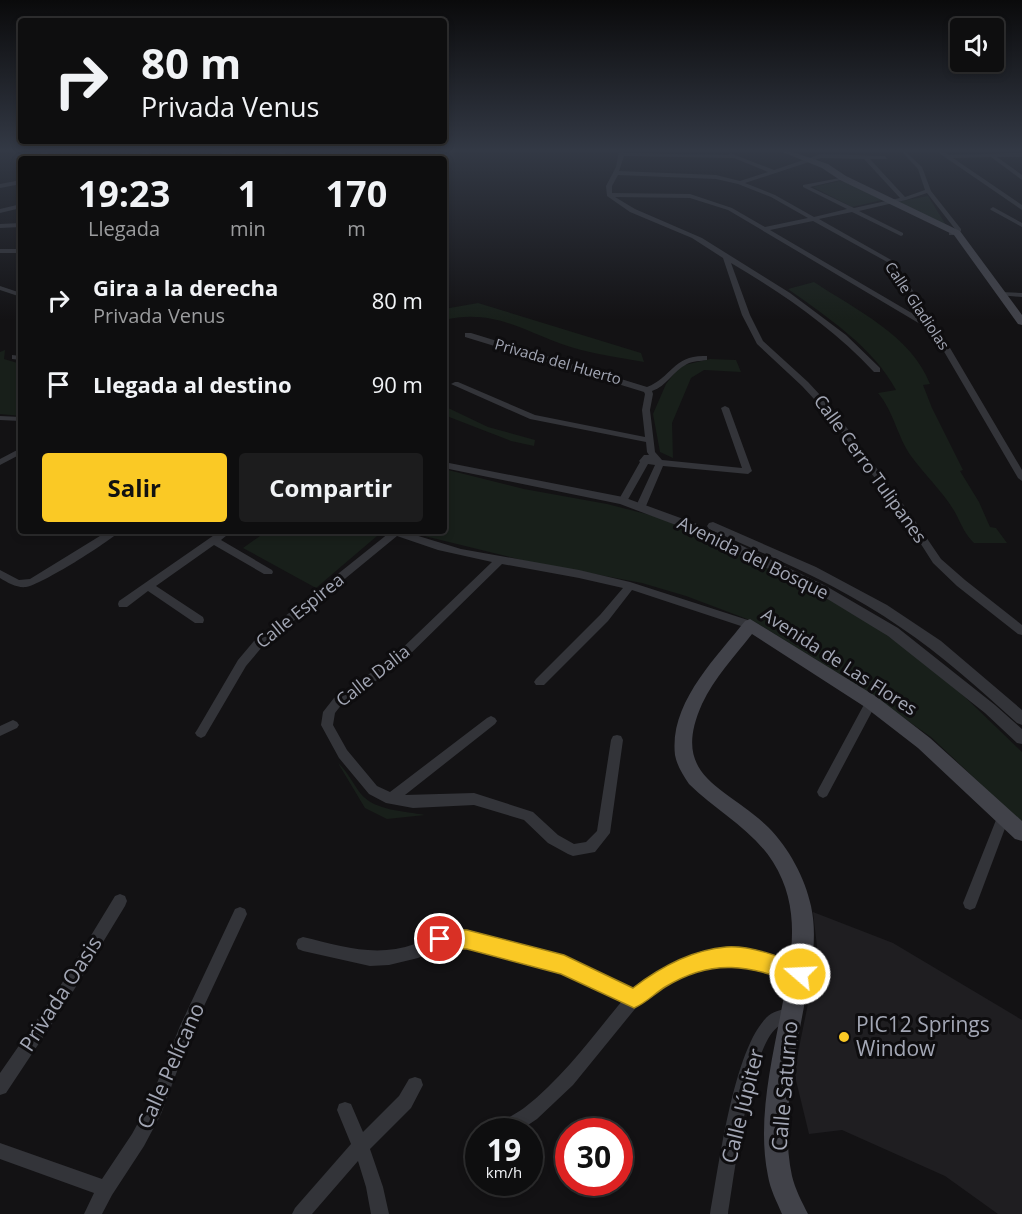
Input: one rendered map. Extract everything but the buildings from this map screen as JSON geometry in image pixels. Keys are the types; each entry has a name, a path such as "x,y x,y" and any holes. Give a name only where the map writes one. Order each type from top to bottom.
{"main road":[{"path":"902,208 952,232 1022,322"},
{"path":"952,232 1022,336"},
{"name":"Avenida de Las Flores","path":"750,626 871,702 924,743 1022,833"},
{"name":"Calle Saturno","path":"750,626 693,702 684,736 684,758 689,769 700,782 768,839 785,864 796,890 802,916 803,956 791,1015 777,1139 780,1175 795,1214"}],"street":[{"path":"631,208 698,238 804,305 854,345 877,370"},
{"path":"727,208 936,331"},
{"name":"Calle Gladiolas","path":"795,208 891,262 936,331 1022,478"},
{"path":"848,208 901,234"},
{"path":"765,229 863,208"},
{"path":"941,208 958,230 952,232"},
{"path":"993,209 1022,225"},
{"path":"0,226 18,225"},
{"path":"0,251 18,251"},
{"path":"0,256 18,256"},
{"name":"Calle Cerro Tulipanes","path":"726,257 746,315 760,342 806,384 830,411 908,517 937,561 1022,631"},
{"path":"0,288 18,294"},
{"path":"1001,294 1022,295"},
{"name":"Privada del Huerto","path":"468,335 647,390"},
{"path":"660,463 651,452 646,410 649,394 647,390 658,386 681,364 689,360 704,358"},
{"path":"455,384 533,417 649,440"},
{"path":"643,461 748,471 725,408"},
{"path":"0,418 18,419"},
{"path":"625,497 643,461 651,452"},
{"path":"0,462 18,453"},
{"name":"Avenida del Bosque","path":"447,457 461,463 643,502 854,592 907,624 952,658 1022,719"},
{"path":"643,502 660,463"},
{"name":"Avenida del Bosque","path":"447,466 625,497"},
{"name":"Avenida del Bosque","path":"643,502 821,590 885,627 917,650 1022,738"},
{"path":"0,573 16,585 26,585 38,580 110,534"},
{"path":"123,604 222,534"},
{"name":"Calle Espirea","path":"201,733 242,663 258,644 392,534"},
{"name":"Avenida de Las Flores","path":"399,534 423,544 499,561 579,574 664,594 750,626"},
{"path":"214,540 268,573"},
{"name":"Calle Dalia","path":"391,799 373,789 343,754 327,725 329,712 338,701 395,662 499,561"},
{"path":"148,586 199,620"},
{"path":"540,682 604,618 630,586"},
{"path":"823,792 871,702"},
{"path":"391,799 491,721"},
{"path":"0,731 13,725"},
{"path":"391,799 413,802 474,799 528,816 553,839 573,850 590,848 603,833 617,740"},
{"path":"970,903 1004,815"},
{"name":"Privada Oasis","path":"0,1087 64,993 120,901"},
{"name":"Calle Pelícano","path":"93,1214 155,1108 185,1031 240,914"},
{"path":"303,944 370,958 389,958 418,951 445,937 467,940 564,965 634,999"},
{"path":"524,1118 567,1079 634,999 658,981 696,963 727,956 764,962 800,974"},
{"name":"Calle Júpiter","path":"719,1214 746,1076 757,1042 773,1021 791,1015"},
{"path":"301,1214 361,1145 399,1109 415,1085"},
{"path":"345,1110 361,1145 376,1190 380,1214"},
{"path":"0,1151 106,1189"}],"shaded area":[{"path":"909,208 935,208 946,225"},
{"path":"814,282 881,325 910,351 930,384 923,385 963,470 960,471 979,502 990,527 996,528 1007,543 974,543 968,536 953,508 911,456 888,408 878,393 896,390 886,374 848,334 788,289"},
{"path":"478,303 641,353 644,362 581,350 499,320 482,317 447,320 447,308"},
{"path":"5,350 4,359 18,363 18,416 0,414 0,352"},
{"path":"710,359 736,360 741,372 704,370 691,378 672,423 673,458 660,452 653,414 666,384 680,366"},
{"path":"447,407 488,427 535,440 534,446 511,441 447,416"},
{"path":"447,470 524,489 607,504 658,517 770,569 831,600 874,626 940,673 1022,752 1022,823 931,737 846,678 755,622 686,596 642,583 526,561 416,534 447,534"},
{"path":"263,534 373,534 377,536 316,588 243,548"},
{"path":"338,763 367,800 382,807 425,815 387,819 365,808"},
{"path":"813,912 893,943 1022,1020 1022,1214 998,1214 945,1176 842,1130 809,1134 794,1072 818,955"}],"place":[{"name":"PIC12 Springs Window","path":"844,1037"}],"route":[{"path":"440,939 445,937 467,940 564,965 634,999 658,981 696,963 727,956 764,962 800,974"}]}
